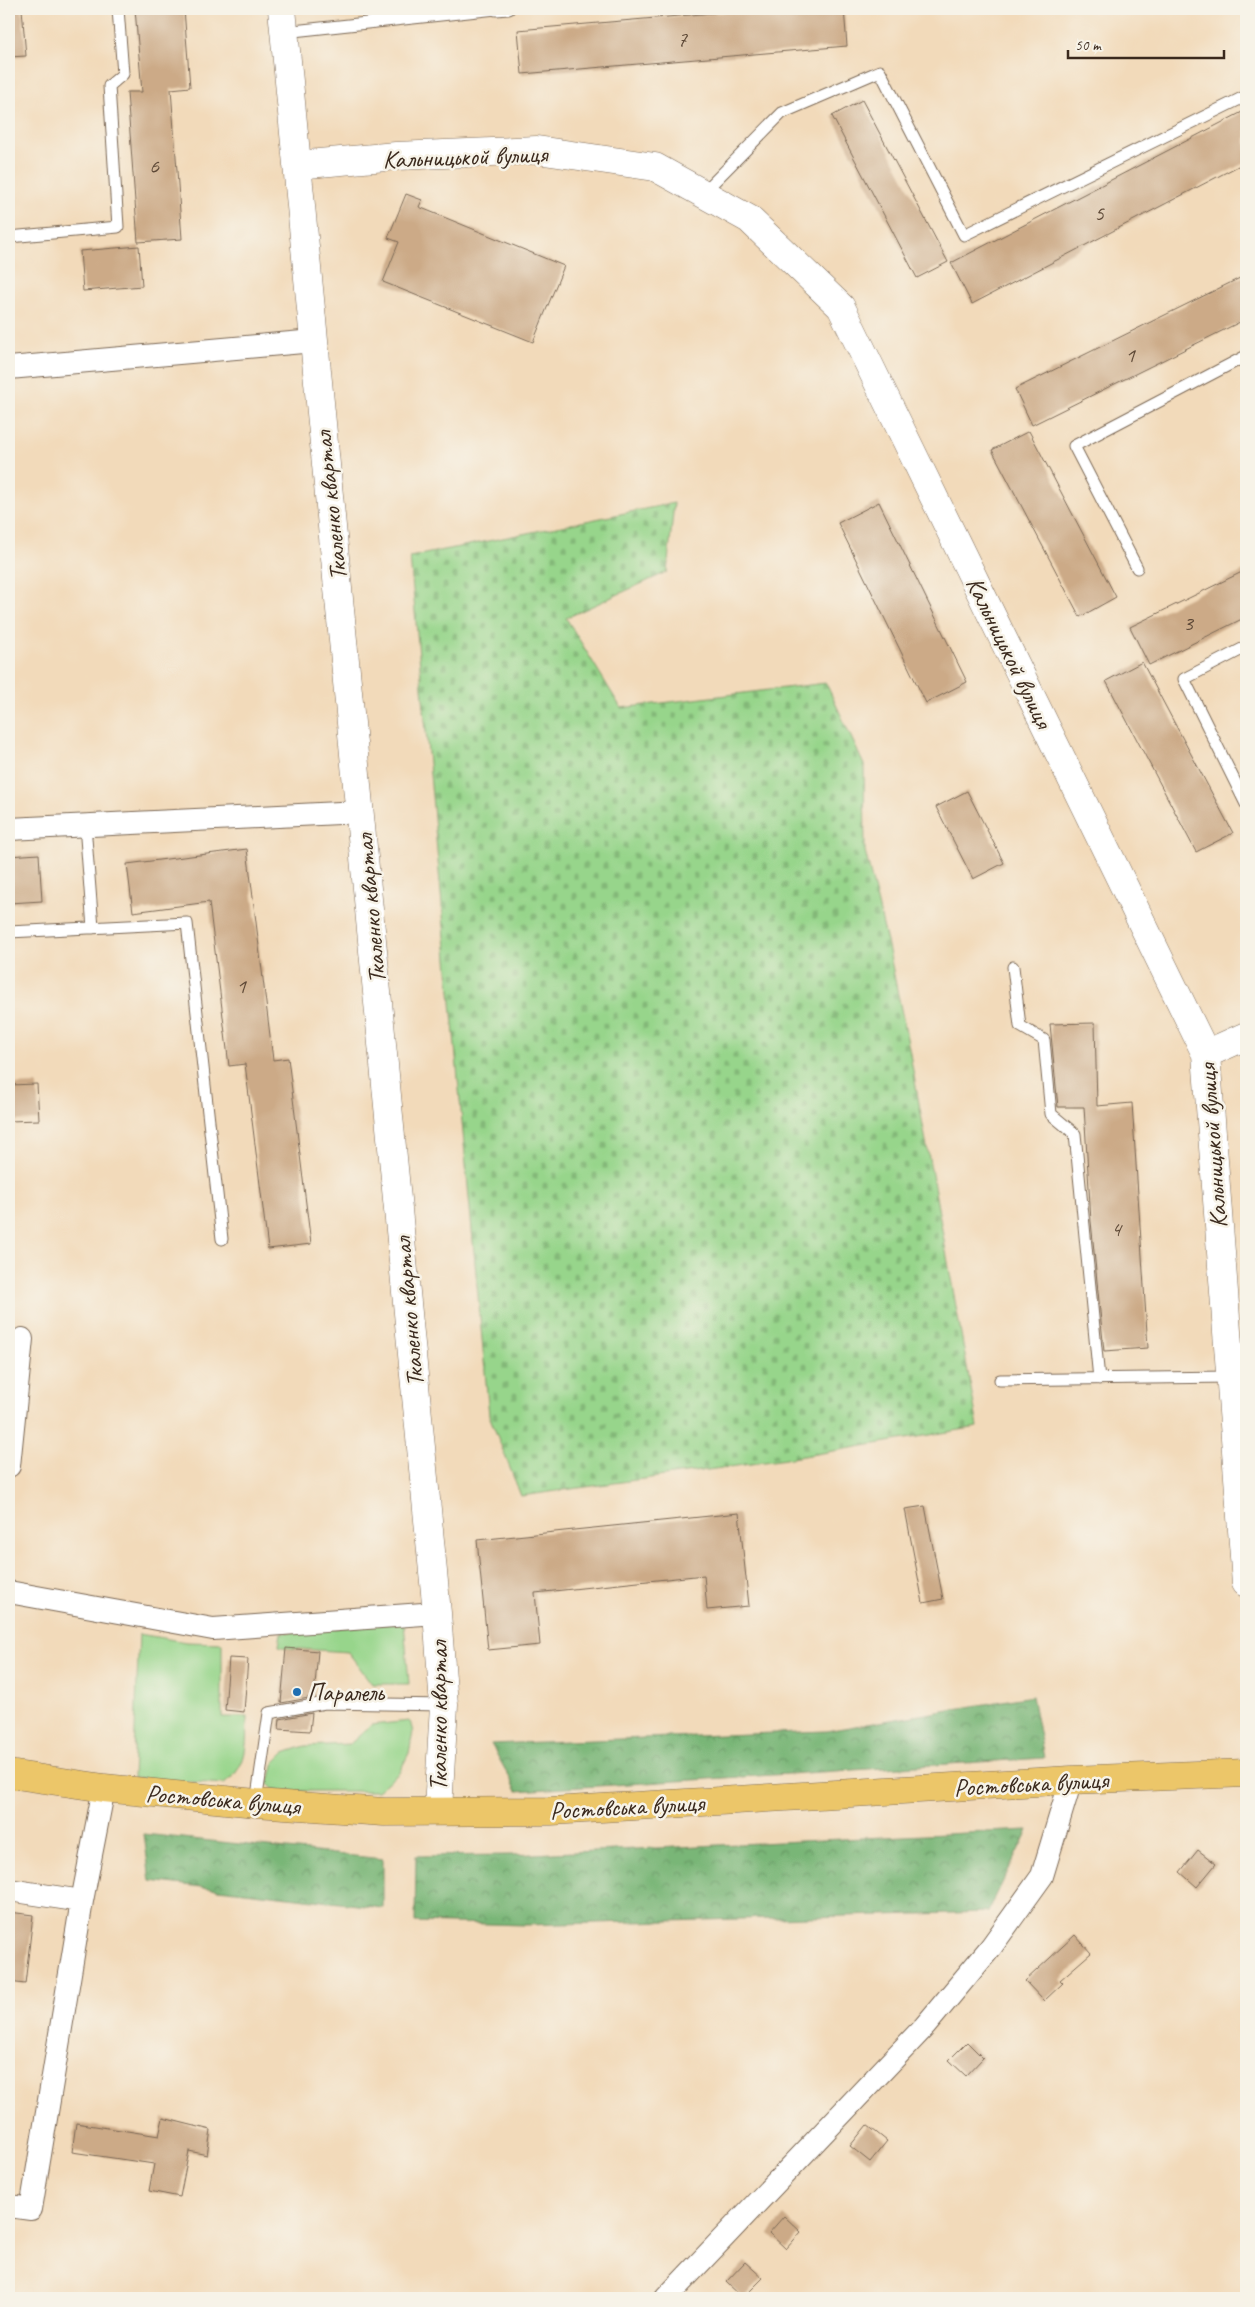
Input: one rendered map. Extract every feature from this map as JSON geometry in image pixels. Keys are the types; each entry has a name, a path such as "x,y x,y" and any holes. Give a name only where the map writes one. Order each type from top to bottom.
{"highway":[{"name":"Ростовська вулиця","path":"9,1774 104,1788 256,1803 384,1812 438,1810 551,1811 1071,1780 1246,1773"}],"street":[{"name":"Ткаленко квартал","path":"283,20 437,1613 444,1704 438,1810"},
{"name":"Кальницькой вулиця","path":"297,165 396,156 537,150 655,167 749,219 841,307 1206,1054 1246,1583"},
{"path":"9,368 314,341"},
{"path":"9,829 360,812"},
{"path":"1206,1054 1246,1036"},
{"path":"9,1466 15,1339"},
{"path":"9,1592 213,1629 437,1613"},
{"path":"666,2298 925,2026 991,1947 1042,1876 1071,1780"},
{"path":"9,2206 30,2209 82,1901 104,1788"},
{"path":"9,1890 82,1901"}],"lane":[{"path":"9,237 118,227 109,86 123,74 118,9"},
{"path":"283,20 509,9"},
{"path":"703,193 782,113 880,71 964,235 1246,96"},
{"path":"1137,568 1074,446 1246,356"},
{"path":"1246,647 1184,679 1246,804"},
{"path":"85,825 93,928"},
{"path":"9,932 187,923 222,1239"},
{"path":"1013,968 1020,1026 1044,1040 1051,1114 1075,1134 1100,1379"},
{"path":"1000,1380 1230,1377"},
{"path":"256,1803 269,1713 325,1703 444,1704"}],"green space":[{"path":"674,503 667,572 566,618 621,708 826,683 864,765 865,851 888,946 908,1043 978,1427 779,1460 521,1496 489,1415 410,557"},
{"path":"404,1622 409,1684 372,1684 348,1652 279,1646 281,1633"},
{"path":"139,1634 186,1642 222,1643 222,1717 247,1717 246,1746 242,1762 238,1770 224,1784 133,1778"},
{"path":"1032,1696 1044,1758 517,1791 491,1744 826,1731"},
{"path":"410,1721 413,1732 409,1753 399,1773 377,1791 284,1791 273,1789 268,1784 274,1763 284,1753 305,1746 350,1744 371,1725"},
{"path":"1028,1830 988,1912 525,1925 415,1922 416,1856 512,1855"},
{"path":"144,1834 383,1859 383,1908 150,1881"}],"building":[{"path":"9,9 22,9 26,56 9,57"},
{"path":"135,9 184,9 190,87 171,89 182,239 138,242 127,92 142,92"},
{"path":"759,9 844,9 847,46 522,74 518,30"},
{"path":"862,100 948,262 917,278 832,116"},
{"path":"1246,110 1246,162 972,304 951,263"},
{"path":"406,194 422,200 419,207 564,266 533,342 383,282 399,242 388,238"},
{"path":"139,246 142,286 83,291 80,251"},
{"path":"1246,275 1246,319 1032,425 1015,389"},
{"path":"1029,431 1116,597 1080,617 992,450"},
{"path":"879,502 967,682 926,703 838,523"},
{"path":"1246,570 1246,617 1149,665 1130,627"},
{"path":"1142,662 1233,833 1196,852 1106,681"},
{"path":"967,791 1004,863 973,879 936,807"},
{"path":"247,849 273,1060 288,1058 311,1244 268,1249 245,1064 229,1066 209,902 133,912 127,864"},
{"path":"39,854 42,901 9,903 9,856"},
{"path":"1095,1023 1097,1106 1132,1103 1148,1348 1104,1351 1091,1221 1084,1107 1058,1107 1050,1024"},
{"path":"37,1084 39,1120 9,1121 9,1085"},
{"path":"925,1506 943,1599 923,1603 905,1509"},
{"path":"739,1513 749,1606 707,1610 704,1575 535,1593 540,1645 488,1650 477,1540"},
{"path":"286,1648 318,1651 314,1697 281,1703"},
{"path":"229,1658 248,1659 244,1712 225,1710"},
{"path":"312,1713 310,1731 279,1729 280,1719"},
{"path":"1198,1850 1216,1864 1197,1887 1180,1872"},
{"path":"9,1912 33,1915 25,1984 9,1982"},
{"path":"1075,1935 1091,1953 1060,1980 1063,1983 1044,2001 1025,1981"},
{"path":"967,2042 983,2058 966,2076 949,2060"},
{"path":"163,2118 211,2130 207,2155 189,2151 180,2197 149,2191 154,2164 72,2152 76,2123 159,2136"},
{"path":"867,2125 887,2141 870,2162 850,2146"},
{"path":"784,2216 801,2232 786,2249 769,2233"},
{"path":"745,2262 763,2278 743,2298 726,2282"}],"place":[{"name":"Паралель","path":"297,1692"}]}
